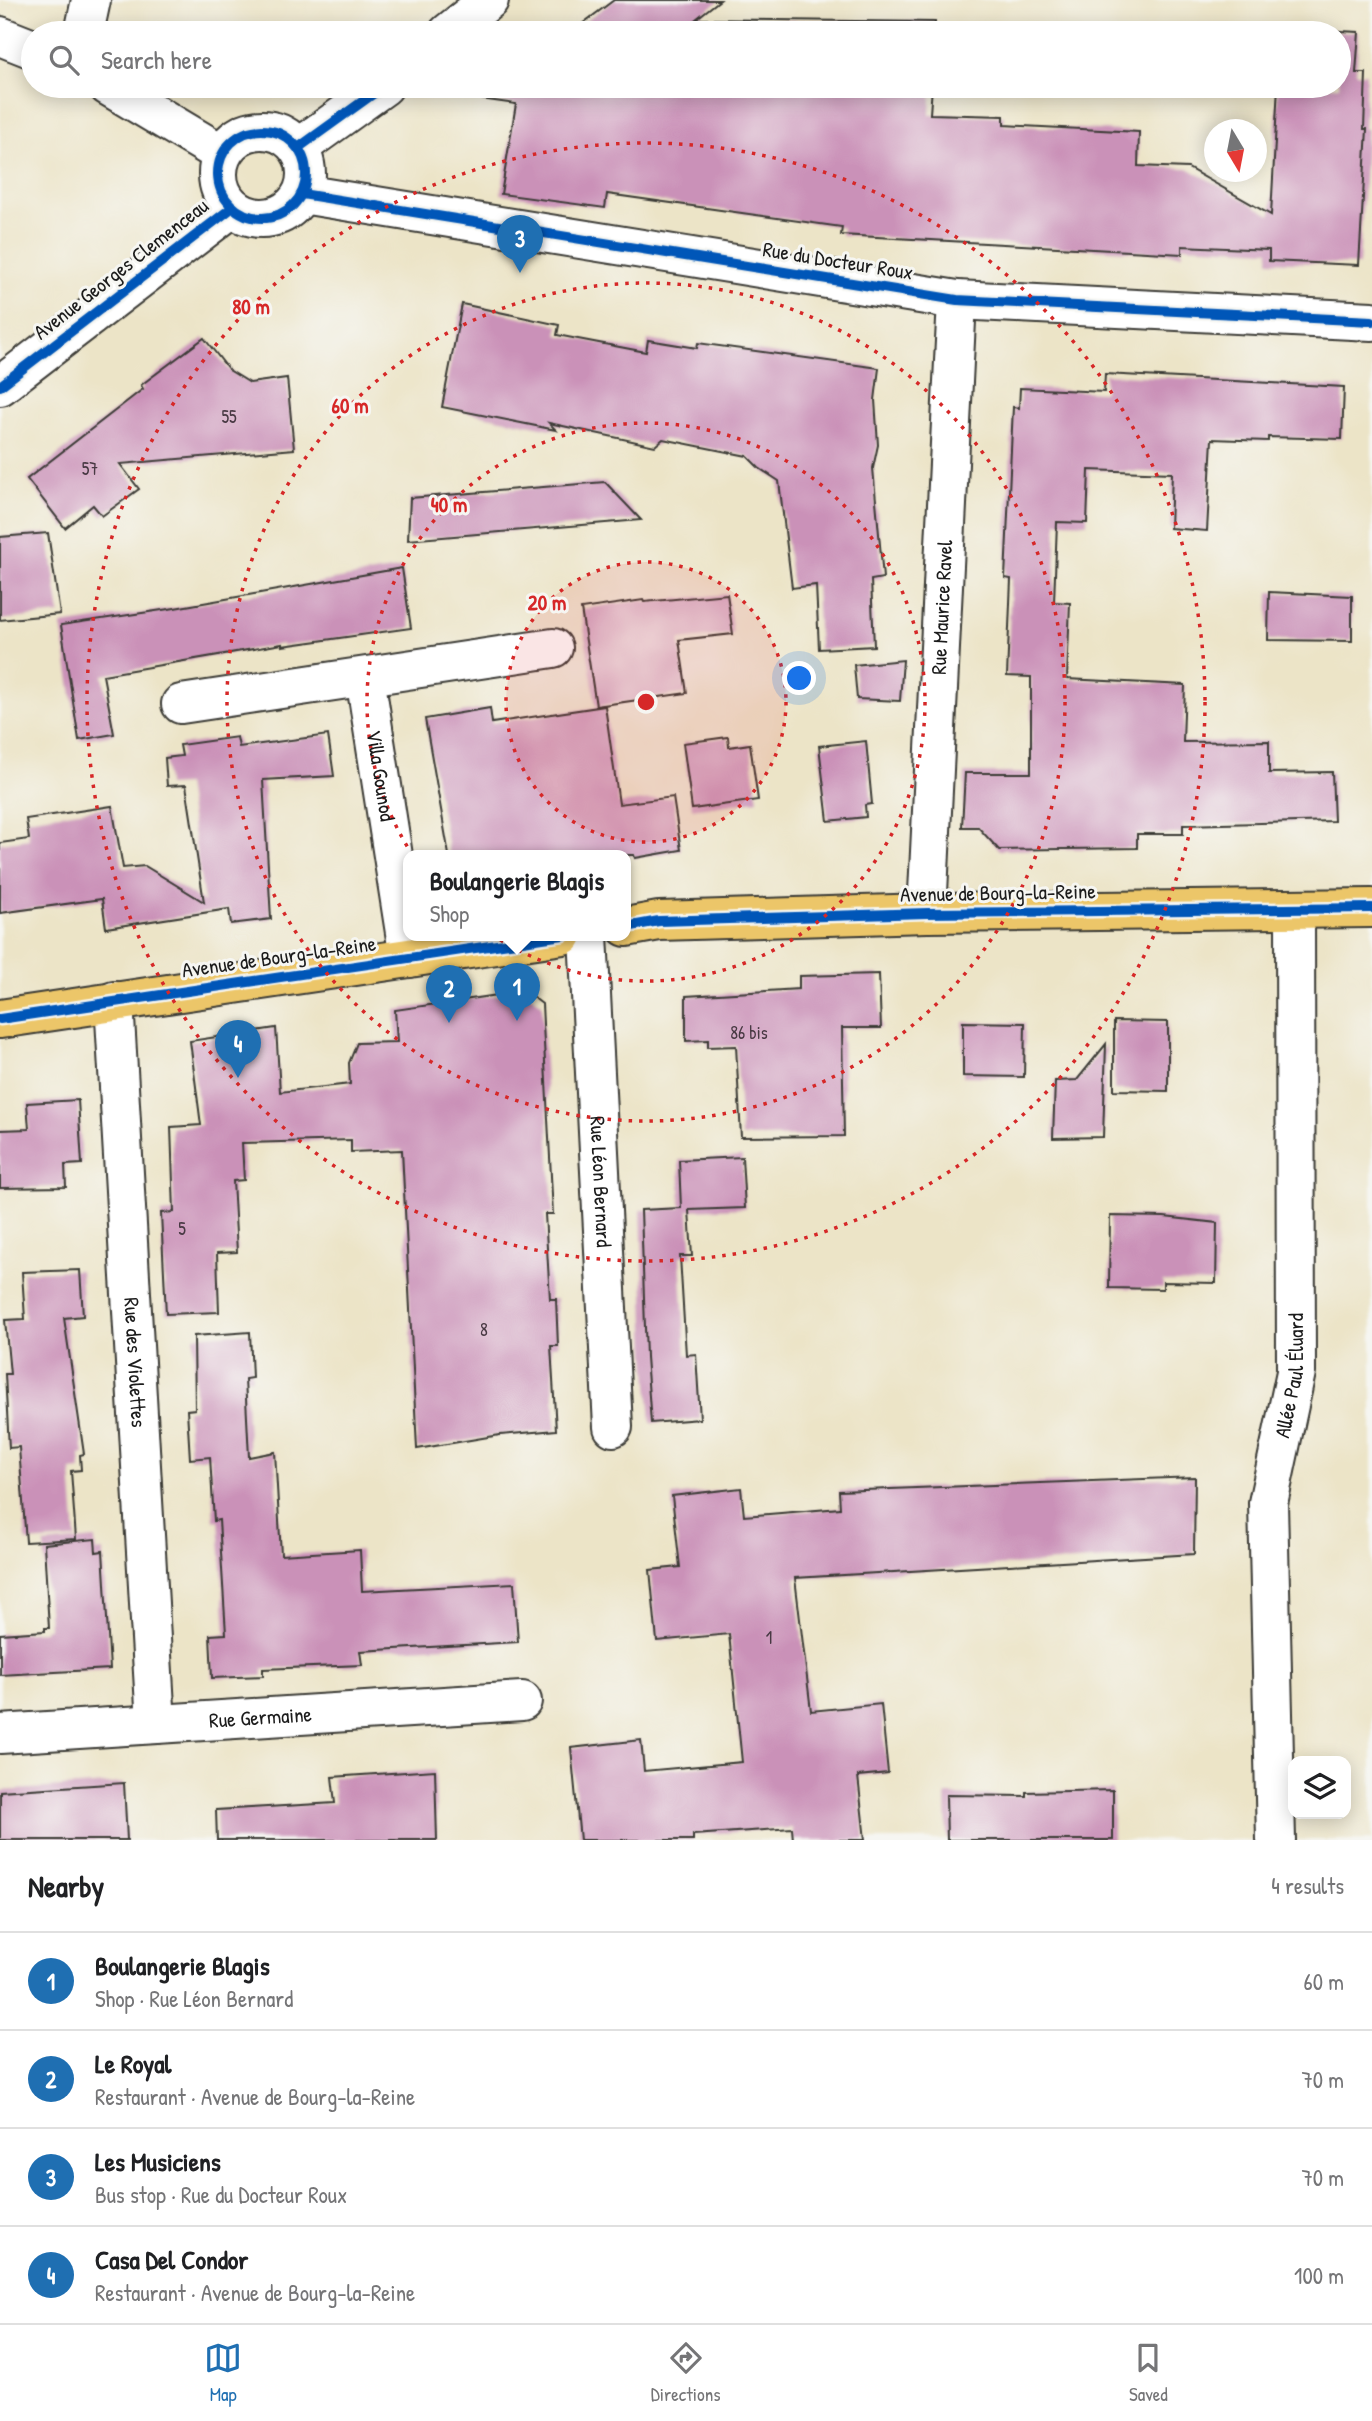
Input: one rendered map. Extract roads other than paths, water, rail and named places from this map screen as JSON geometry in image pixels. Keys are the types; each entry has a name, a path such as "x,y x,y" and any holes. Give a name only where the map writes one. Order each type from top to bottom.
{"main road":[{"name":"Avenue de Bourg-la-Reine","path":"631,926 659,921 928,913 1372,908"},
{"name":"Avenue de Bourg-la-Reine","path":"0,1019 523,941"}],"street":[{"path":"87,21 91,0"},
{"path":"463,21 489,0"},
{"path":"0,36 21,44"},
{"path":"128,98 222,154"},
{"path":"298,148 367,98"},
{"path":"252,130 278,132 298,148 307,170 302,194 294,205 283,213 257,218 244,215 224,196 219,183 218,168 222,154 240,135 252,130"},
{"name":"Rue du Docteur Roux","path":"302,194 957,300 1372,321"},
{"name":"Avenue Georges Clemenceau","path":"0,386 233,207"},
{"name":"Rue Maurice Ravel","path":"928,913 957,300"},
{"path":"181,704 554,648"},
{"name":"Villa Gounod","path":"365,677 403,920"},
{"name":"Allée Paul Éluard","path":"1276,1840 1268,1503 1296,1372 1295,909"},
{"name":"Villa Gounod","path":"406,941 409,958"},
{"name":"Rue Léon Bernard","path":"587,941 613,1427"},
{"name":"Rue des Violettes","path":"114,1001 156,1724"},
{"name":"Rue Germaine","path":"0,1734 522,1701"}],"place":[{"name":"Les Musiciens","path":"520,273"},
{"name":"Boulangerie Blagis","path":"517,1021"},
{"name":"Le Royal","path":"449,1023"},
{"name":"Casa Del Condor","path":"238,1078"}]}
